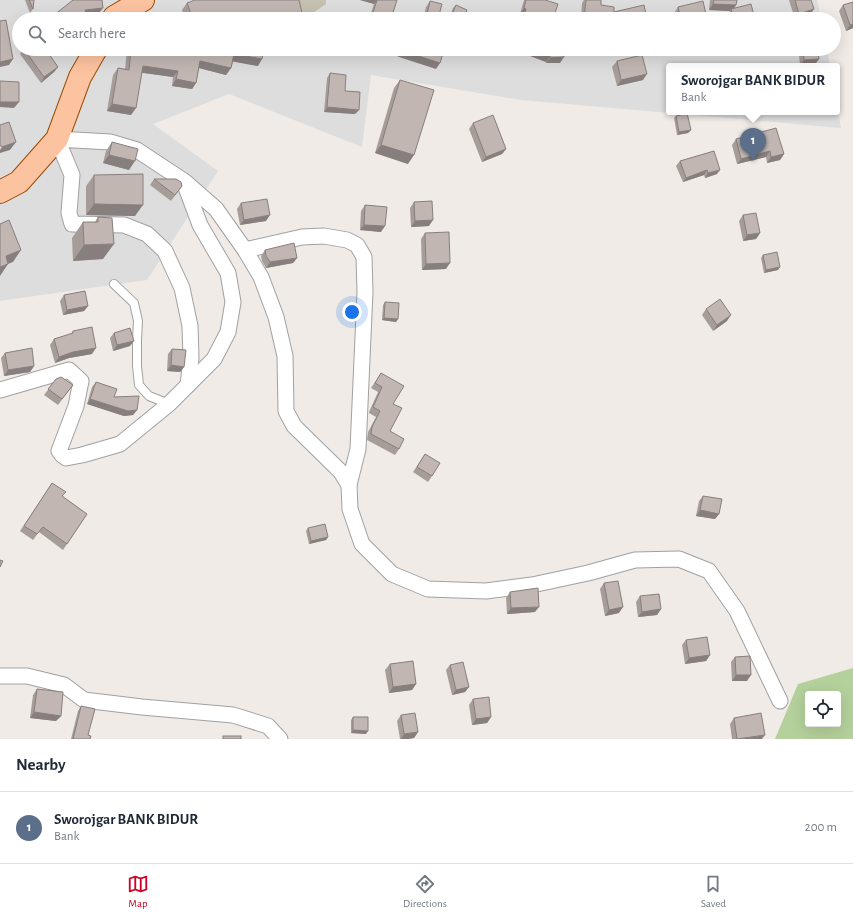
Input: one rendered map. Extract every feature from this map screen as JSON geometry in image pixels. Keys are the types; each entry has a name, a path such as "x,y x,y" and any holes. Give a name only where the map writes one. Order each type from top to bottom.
{"main road":[{"path":"124,12 143,0"},
{"path":"0,192 19,182 57,139 80,77 92,56"}],"street":[{"path":"188,385 191,358 190,326 182,288 165,251 147,234 124,225 72,224 69,213 72,175 57,139 110,142 137,150 184,181 216,209 245,250 261,278 276,317 285,356 286,411 294,426 342,472 349,485"},
{"path":"0,390 70,370 81,381 76,406 59,451 66,458 82,456 120,444 169,404 214,358 228,332 233,302 228,273 200,225 184,181"},
{"path":"245,250 302,238 324,236 346,240 357,245 364,257 365,292 358,449 349,485 350,509 362,544 392,574 428,589 486,591 532,585 588,573 635,560 679,559 709,571 737,611 780,701"},
{"path":"0,676 27,676 64,685 84,700 233,715 268,726 280,739"}],"lane":[{"path":"114,284 134,303 138,321 137,353 139,385 149,396 169,404"}],"shaded area":[{"path":"0,0 817,0 820,12 12,12 12,56 828,56 829,63 666,63 666,113 521,100 371,75 362,147 229,94 153,124 218,171 147,280 0,301"},
{"path":"279,0 326,0 326,4 314,12 279,12"},
{"path":"692,115 839,115 841,128"}],"green space":[{"path":"853,668 853,739 775,739 798,684"}],"building":[{"path":"29,0 34,0 33,9"},
{"path":"73,0 102,0 103,8 85,10 86,12 58,12"},
{"path":"195,0 299,0 302,12 190,12 187,3"},
{"path":"377,0 397,0 393,12 373,12"},
{"path":"526,0 545,0 558,4 555,12 525,12 526,9 524,8"},
{"path":"586,0 601,0 601,5 614,7 614,12 585,12"},
{"path":"714,0 737,0 736,5 713,4"},
{"path":"795,0 811,0 814,9 805,12 798,12"},
{"path":"430,1 442,4 440,12 428,12"},
{"path":"703,1 705,12 679,12 678,7"},
{"path":"853,2 853,24 850,25 843,5"},
{"path":"751,4 753,12 732,12 731,9"},
{"path":"456,5 467,10 466,12 453,12"},
{"path":"644,5 646,12 614,12"},
{"path":"6,20 13,59 0,62 0,21"},
{"path":"29,56 50,56 58,67 44,77"},
{"path":"130,56 234,56 231,68 200,61 196,83 176,79 178,71 143,66 136,108 112,104 118,68 129,70"},
{"path":"245,56 263,56 262,59"},
{"path":"418,56 442,56 440,63"},
{"path":"550,56 564,57 550,58"},
{"path":"642,56 647,74 621,80 617,61"},
{"path":"804,56 819,56 819,59 804,60"},
{"path":"330,73 346,75 345,91 360,92 359,110 327,107"},
{"path":"400,80 434,90 414,155 381,145"},
{"path":"0,81 19,82 19,102 0,102"},
{"path":"493,115 506,149 486,157 473,123"},
{"path":"687,115 691,130 679,132 676,116"},
{"path":"9,122 16,142 2,147 0,146 0,125"},
{"path":"776,128 784,154 771,157 770,151 741,159 736,139"},
{"path":"112,142 138,149 135,161 109,155"},
{"path":"714,151 720,170 708,173 707,170 686,178 680,161"},
{"path":"143,174 143,205 94,204 94,175"},
{"path":"154,179 176,179 181,182 182,186 175,195"},
{"path":"267,199 270,215 244,220 241,203"},
{"path":"432,201 433,220 415,221 414,202"},
{"path":"365,205 387,207 385,226 364,225"},
{"path":"756,213 760,233 747,235 743,215"},
{"path":"98,217 112,218 114,244 84,245 83,222 98,222"},
{"path":"9,220 21,250 6,256 8,264 0,267 0,224"},
{"path":"449,232 450,263 426,264 425,233"},
{"path":"294,243 297,258 270,262 266,256 265,250"},
{"path":"777,252 780,267 766,270 763,255"},
{"path":"85,291 88,306 67,310 64,295"},
{"path":"720,299 731,315 717,325 706,309"},
{"path":"385,302 399,303 398,319 384,318"},
{"path":"92,327 96,348 73,352 59,357 54,339 73,333 73,331"},
{"path":"130,328 134,341 117,345 114,333"},
{"path":"32,348 34,366 8,370 5,353"},
{"path":"172,349 186,350 184,367 171,365"},
{"path":"381,373 404,386 393,404 402,408 390,431 404,439 399,449 371,434 372,427 380,411 373,407 382,387 375,383"},
{"path":"61,377 73,385 62,399 48,389 56,379"},
{"path":"96,382 117,389 114,397 139,396 137,410 128,411 90,399"},
{"path":"425,454 440,463 432,476 417,467"},
{"path":"52,483 66,492 62,496 87,514 67,544 43,527 37,534 24,526"},
{"path":"703,496 722,499 719,514 700,510"},
{"path":"325,524 328,537 311,541 308,528"},
{"path":"0,560 3,561 0,567"},
{"path":"618,581 623,607 609,610 604,583"},
{"path":"538,588 539,607 511,608 510,592"},
{"path":"659,594 661,609 642,612 640,596"},
{"path":"707,637 710,655 689,658 686,640"},
{"path":"750,656 751,675 736,675 735,657"},
{"path":"413,661 416,684 393,687 390,664"},
{"path":"463,662 469,687 456,690 450,665"},
{"path":"37,689 63,692 61,716 34,712"},
{"path":"489,697 491,717 476,719 473,699"},
{"path":"81,706 95,709 88,735 91,736 90,739 73,739"},
{"path":"415,713 418,732 404,734 401,715"},
{"path":"761,713 765,735 737,739 734,718"},
{"path":"353,717 368,717 368,731 353,730"},
{"path":"223,736 241,736 241,739 223,739"}],"place":[{"name":"Sworojgar BANK BIDUR","path":"753,161"}]}
